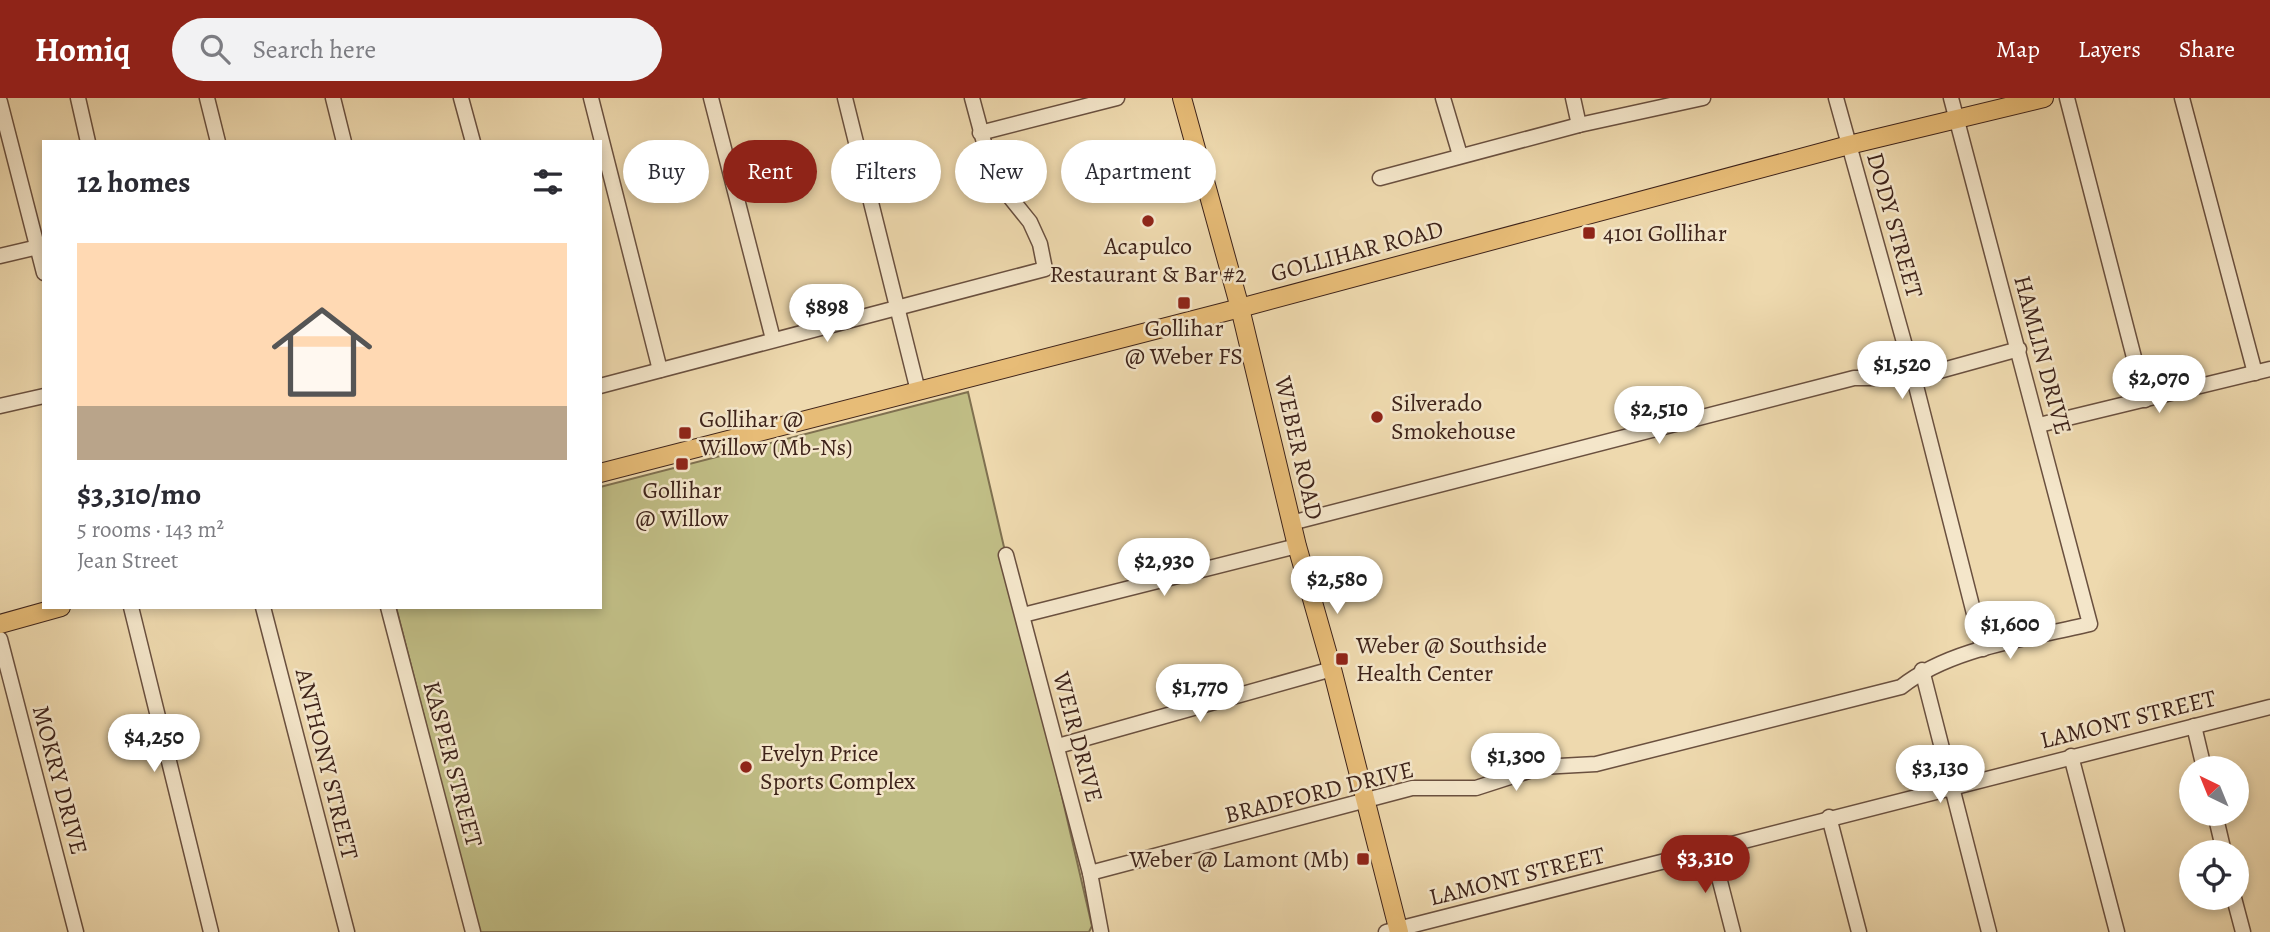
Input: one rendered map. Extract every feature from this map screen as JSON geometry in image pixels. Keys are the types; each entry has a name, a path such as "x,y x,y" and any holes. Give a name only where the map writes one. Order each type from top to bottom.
{"main road":[{"name":"WEBER ROAD","path":"1182,98 1240,308 1291,523 1366,801 1394,931"},
{"name":"GOLLIHAR ROAD","path":"602,472 1240,308 1849,145 2044,98"},
{"path":"0,624 54,609"}],"street":[{"path":"78,98 88,140"},
{"path":"206,98 217,140"},
{"path":"333,98 344,140"},
{"path":"461,98 472,140"},
{"path":"591,98 602,140"},
{"path":"711,98 773,339"},
{"path":"845,98 918,391"},
{"path":"602,385 1045,270 1040,244 1030,222 993,176 972,98"},
{"path":"980,134 1096,100 1117,98"},
{"path":"1443,98 1460,155"},
{"path":"1573,98 1579,125"},
{"path":"1380,178 1579,125 1703,98"},
{"name":"DODY STREET","path":"1836,98 1914,378 1983,649"},
{"name":"HAMLIN DRIVE","path":"1951,98 2090,624"},
{"path":"2067,98 2144,400"},
{"path":"2182,98 2255,373"},
{"path":"0,102 42,264"},
{"path":"602,141 660,370"},
{"path":"0,256 38,247"},
{"path":"1291,523 1854,378 1914,378 2019,349"},
{"path":"2039,425 2270,369"},
{"path":"0,407 42,396"},
{"path":"1023,615 1297,546"},
{"name":"WEIR DRIVE","path":"1006,555 1058,746 1090,873 1101,932"},
{"path":"131,609 211,932"},
{"name":"ANTHONY STREET","path":"264,609 347,932"},
{"name":"KASPER STREET","path":"389,609 473,932"},
{"name":"BRADFORD DRIVE","path":"1090,873 1412,788 1476,788 1541,766 1596,764 1901,687 1922,670 1983,649 2090,624"},
{"name":"MOKRY DRIVE","path":"0,639 76,932"},
{"path":"1058,746 1332,669"},
{"path":"1922,670 1989,932"},
{"name":"LAMONT STREET","path":"1394,931 1712,850 1829,817 2270,707"},
{"path":"2194,726 2201,756"},
{"path":"2071,756 2117,932"},
{"path":"1829,817 1859,932"},
{"path":"1712,850 1733,932"},
{"path":"2238,910 2243,932"}],"shaded area":[{"name":"Evelyn Price Sports Complex","path":"968,392 1092,926 1089,932 479,932 397,609 602,609 602,486"}],"place":[{"name":"Acapulco Restaurant & Bar #2","path":"1148,221"},
{"name":"4101 Gollihar","path":"1589,233"},
{"name":"Gollihar @ Weber FS","path":"1184,303"},
{"name":"Silverado Smokehouse","path":"1377,417"},
{"name":"Gollihar @ Willow (Mb-Ns)","path":"685,433"},
{"name":"Gollihar @ Willow","path":"682,464"},
{"name":"Weber @ Southside Health Center","path":"1342,659"},
{"name":"Evelyn Price Sports Complex","path":"746,767"},
{"name":"Weber @ Lamont (Mb)","path":"1363,859"}]}
